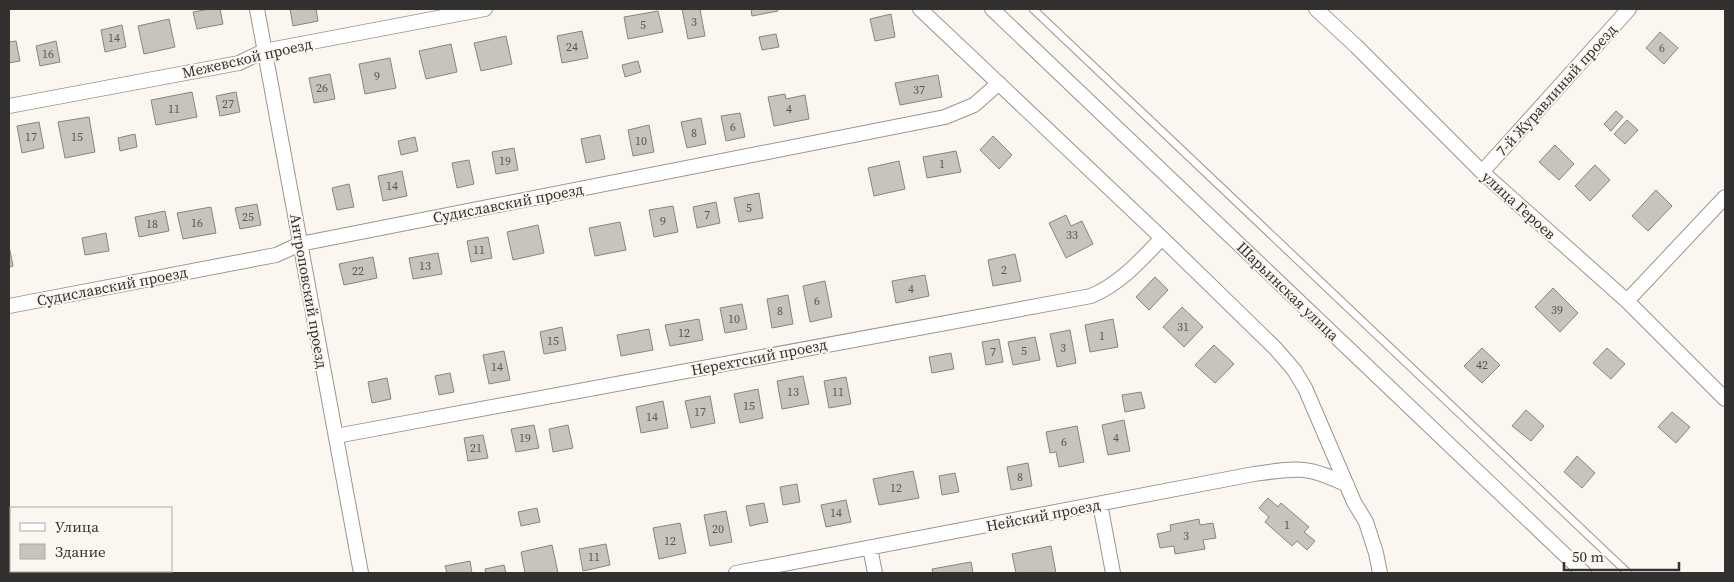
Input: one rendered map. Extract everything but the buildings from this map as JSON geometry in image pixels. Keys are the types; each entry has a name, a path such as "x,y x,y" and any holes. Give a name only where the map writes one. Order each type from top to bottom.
{"street":[{"name":"Антроповский проезд","path":"257,9 361,573"},
{"name":"Межевской проезд","path":"9,106 239,62 264,51 486,9"},
{"path":"920,9 1162,238 1276,349 1294,370 1305,388 1347,485 1366,522 1380,573"},
{"name":"Шарьинская улица","path":"992,9 1584,573"},
{"name":"улица Героев","path":"1316,9 1356,46 1482,172 1627,301 1725,399"},
{"name":"7-й Журавлиный проезд","path":"1482,172 1629,9"},
{"name":"Судиславский проезд","path":"9,306 276,255 300,244 945,117 974,105 999,83"},
{"path":"1627,301 1725,197"},
{"name":"Нерехтский проезд","path":"336,436 1091,296 1107,289 1123,278 1162,238"},
{"name":"Нейский проезд","path":"736,573 1296,468 1323,473 1347,485"},
{"path":"1100,504 1113,573"},
{"path":"870,548 875,573"}],"lane":[{"path":"1033,9 1628,573"}]}
